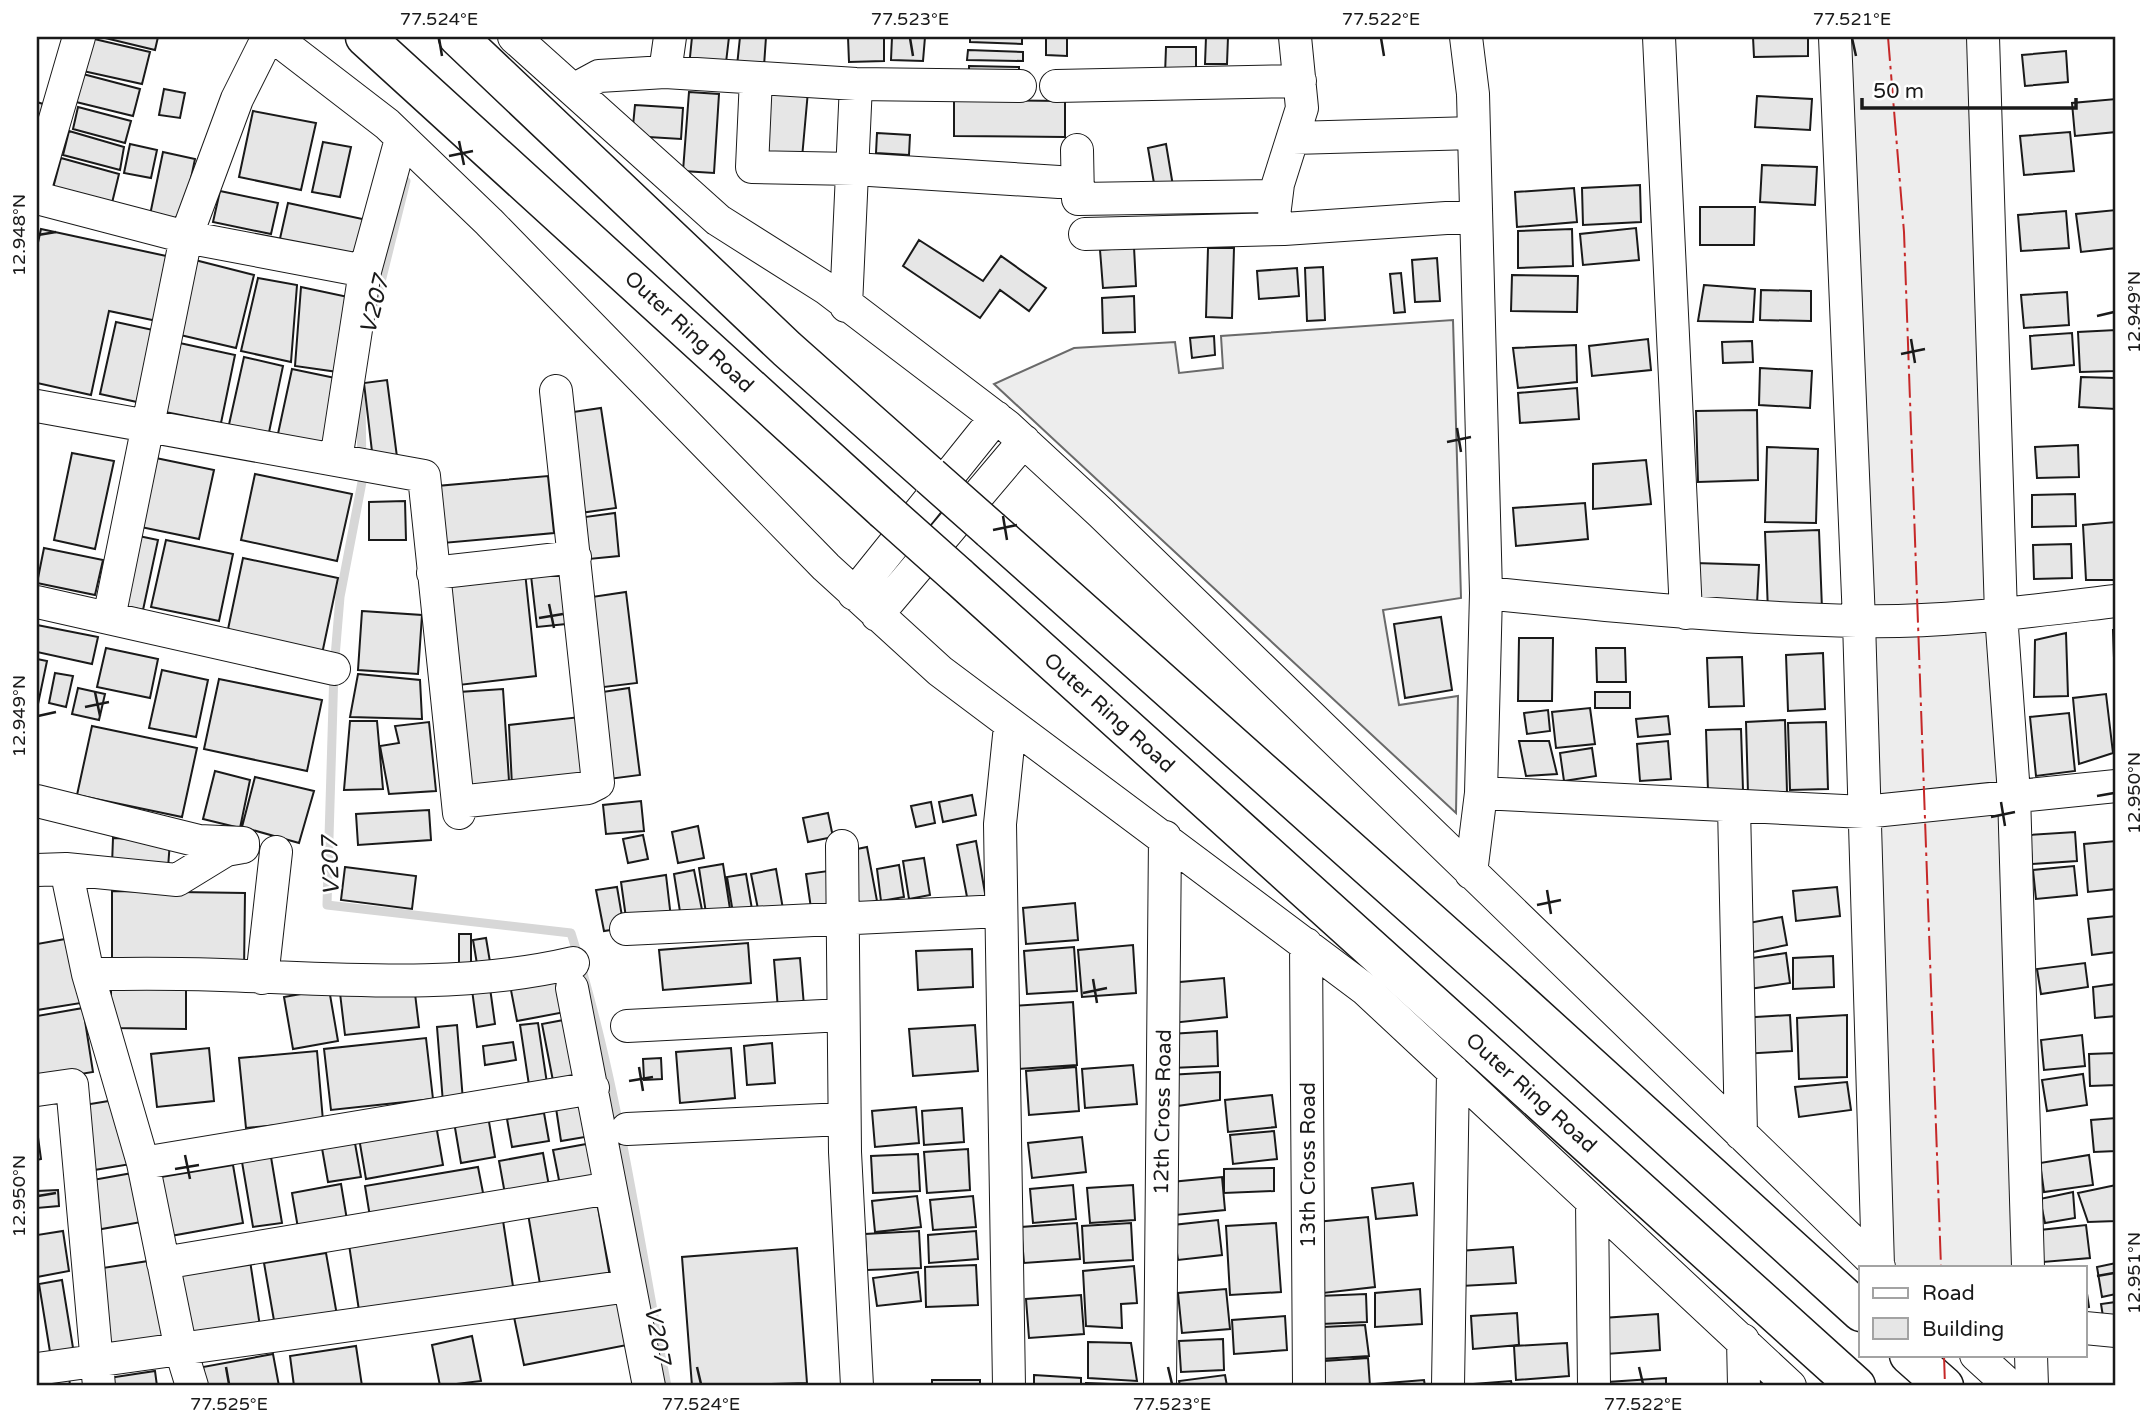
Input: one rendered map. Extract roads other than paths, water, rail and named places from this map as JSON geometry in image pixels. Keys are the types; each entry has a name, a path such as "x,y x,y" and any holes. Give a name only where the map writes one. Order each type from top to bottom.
{"highway":[{"name":"Outer Ring Road","path":"365,37 884,510 1856,1386"},
{"path":"458,37 787,349 1500,984 1859,1310"},
{"path":"1910,1356 1944,1386"}],"street":[{"path":"37,181 79,37"},
{"path":"109,618 186,237 237,99 268,37"},
{"path":"274,37 410,147 877,615 940,671 1010,726 1165,837 1366,990 1790,1386"},
{"path":"514,37 718,220 827,289 1024,441 1877,1266"},
{"path":"666,72 670,37"},
{"path":"1275,228 1276,196 1302,108 1295,37"},
{"path":"1466,37 1474,133 1486,593 1481,793 1471,873"},
{"path":"1659,37 1686,613"},
{"path":"1835,37 1860,621 1878,1266"},
{"path":"1983,37 2001,614 2014,794 2028,1266"},
{"path":"575,89 599,76 666,72 856,84 1020,86"},
{"path":"756,78 752,167 854,169 1059,181"},
{"path":"1056,86 1300,81"},
{"path":"846,306 856,84"},
{"path":"1293,138 1474,133"},
{"path":"353,463 365,271 410,147"},
{"path":"1077,150 1078,199 1276,196"},
{"path":"37,198 186,237 365,271"},
{"path":"1085,234 1275,228 1476,216"},
{"path":"37,406 424,476 458,808 588,788 598,783 556,391"},
{"path":"854,594 996,417"},
{"path":"877,615 1024,441"},
{"path":"433,573 575,557"},
{"path":"1486,593 1686,613 1860,621 2001,614 2116,601"},
{"path":"37,602 334,669"},
{"path":"1009,1386 1000,824 1010,726"},
{"path":"1481,793 1864,813 2014,794 2116,786"},
{"path":"37,801 199,841 243,843 243,848 226,850 177,880 51,870 88,974 143,1163 181,1350 192,1386"},
{"path":"1734,806 1741,1134"},
{"name":"12th Cross Road","path":"1160,1386 1165,837"},
{"path":"842,846 844,1119 857,1386"},
{"path":"262,978 276,852"},
{"path":"626,929 1001,911"},
{"name":"13th Cross Road","path":"1307,944 1309,1386"},
{"path":"88,974 356,982 573,976 610,1188 649,1386"},
{"path":"627,1026 844,1015"},
{"path":"1448,1386 1453,1071"},
{"path":"37,1090 72,1085 98,1374"},
{"path":"143,1163 593,1088"},
{"path":"627,1129 844,1119"},
{"path":"163,1263 610,1188"},
{"path":"1592,1200 1594,1386"},
{"path":"37,1369 98,1374 181,1350 629,1286"},
{"path":"2086,1328 2116,1331"},
{"path":"1743,1340 1744,1386"},
{"path":"1977,1356 2010,1386"},
{"path":"2031,1356 2032,1386"}],"waterway":[{"name":"V207","path":"373,314 406,181"},
{"name":"V207","path":"361,389 362,482 340,597 334,669 327,905 571,933 614,1101 667,1386"}]}
